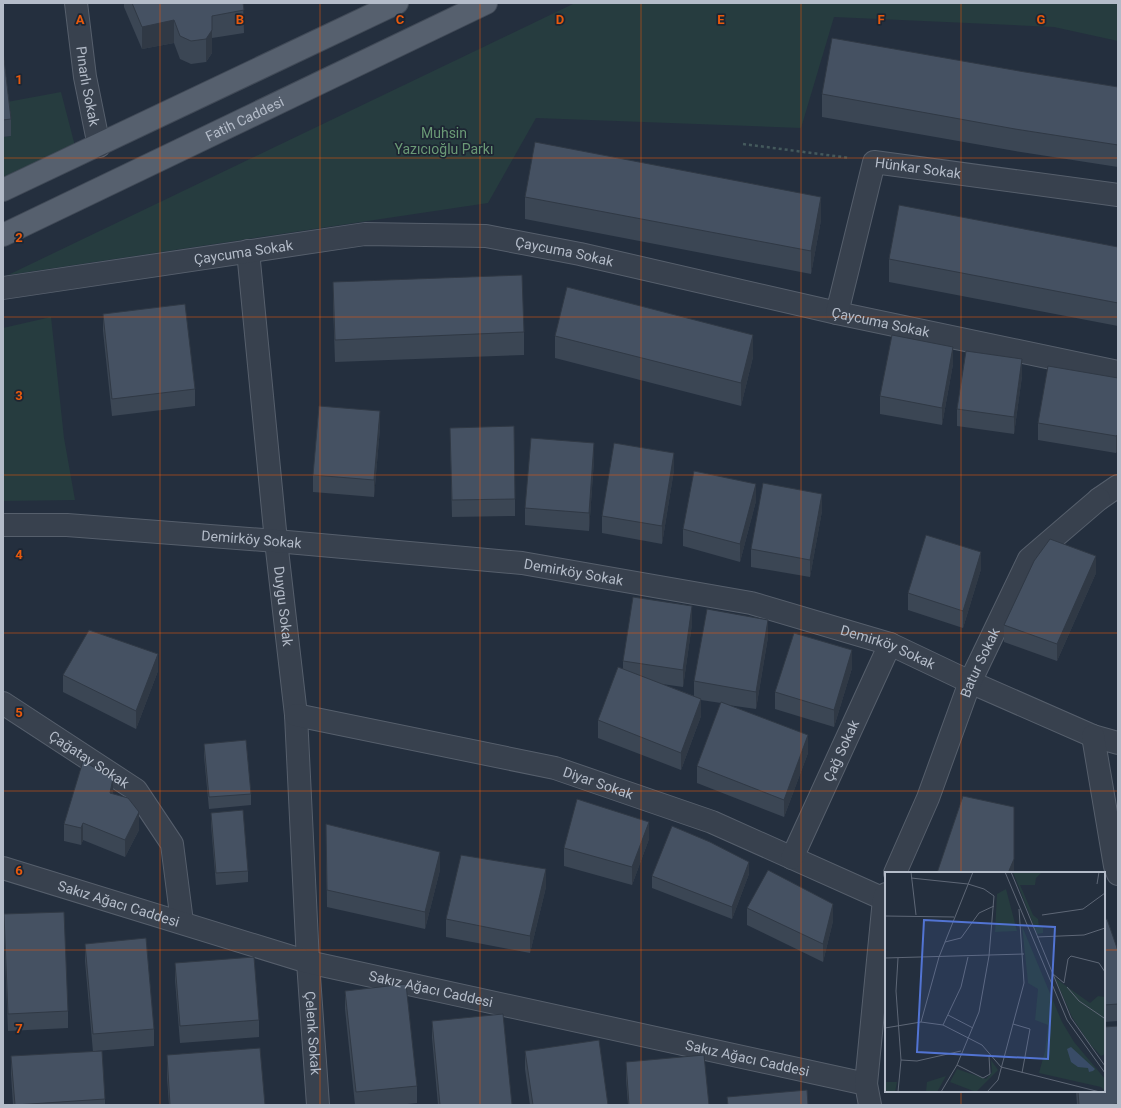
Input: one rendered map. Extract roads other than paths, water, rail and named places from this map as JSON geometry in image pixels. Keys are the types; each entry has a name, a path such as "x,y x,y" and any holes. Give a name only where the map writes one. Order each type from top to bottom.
{"main road":[{"name":"Fatih Caddesi","path":"3,235 486,3"},
{"path":"3,190 99,146 391,5"}],"street":[{"name":"Pınarlı Sokak","path":"76,3 85,77 99,146"},
{"name":"Hünkar Sokak","path":"837,313 874,162 1118,196"},
{"name":"Çaycuma Sokak","path":"3,288 364,234 486,236 580,254 837,313 1118,372"},
{"name":"Duygu Sokak","path":"248,251 276,541 296,715 308,962"},
{"path":"1108,497 1118,486"},
{"name":"Batur Sokak","path":"895,872 928,798 970,682 1029,559 1108,497"},
{"name":"Demirköy Sokak","path":"3,525 67,526 276,541 522,563 750,604 890,644 970,682 1093,736 1118,743"},
{"name":"Çağ Sokak","path":"792,858 890,644"},
{"name":"Çağatay Sokak","path":"3,703 136,790 172,844 182,922"},
{"name":"Diyar Sokak","path":"296,715 555,768 712,822 792,858 885,897"},
{"path":"1093,736 1102,798 1115,866 1118,874"},
{"name":"Sakız Ağacı Caddesi","path":"3,868 308,962 866,1084"},
{"path":"870,1105 866,1084 885,897"},
{"name":"Çelenk Sokak","path":"308,962 318,1105"}],"park label":[{"name":"Muhsin Yazıcıoğlu Parkı","path":"444,142"}]}
